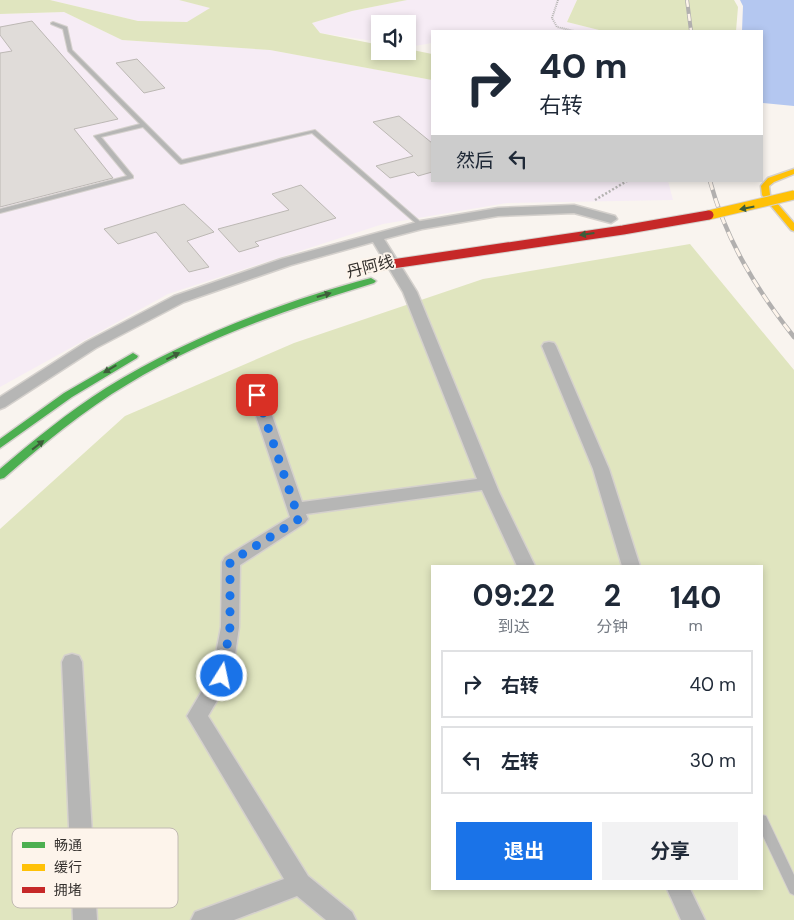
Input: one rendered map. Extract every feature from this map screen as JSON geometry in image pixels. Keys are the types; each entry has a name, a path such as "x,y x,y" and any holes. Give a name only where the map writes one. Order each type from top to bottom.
{"main road":[{"path":"794,171 771,180 764,186 766,195 776,210 794,228"},
{"name":"丹阿线","path":"361,269 433,254 675,222 757,206 794,195"},
{"path":"770,218 794,211"},
{"name":"丹阿线","path":"0,475 86,407 143,371 194,345 256,318 316,297 380,279 496,259 565,250"},
{"path":"0,444 68,394 144,350"}],"street":[{"path":"0,404 91,345 179,299 286,262 421,225 498,212 574,209 611,219"},
{"path":"376,237 410,292 488,483 526,565"},
{"path":"549,346 601,469 631,565"},
{"path":"257,395 299,519 230,562 230,627 222,676 197,716 300,884 344,920"},
{"path":"296,509 488,483"},
{"path":"72,662 80,828"},
{"path":"204,920 300,884"},
{"path":"678,890 693,920"}],"lane":[{"path":"53,23 65,28 70,50 181,162 313,131 421,225"},
{"path":"0,211 131,178 97,136 144,125"},
{"path":"763,822 794,889"}],"path":[{"path":"558,0 552,18 557,27 570,30"},
{"path":"574,209 601,198 625,182"}],"shaded area":[{"path":"50,0 179,0 211,8 188,22 138,21"},
{"path":"407,0 577,0 567,22 599,30 431,30 431,43 416,46 416,15 371,15 371,41 320,33 312,23 352,11"},
{"path":"64,12 122,40 270,50 431,80 431,182 668,182 673,200 507,203 383,224 168,294 0,387 0,14"}],"green space":[{"path":"0,0 50,0 138,21 187,22 210,8 179,0 407,0 352,11 312,23 320,33 371,43 371,60 416,60 416,51 431,54 431,80 270,50 122,40 64,12 0,14"},
{"path":"577,0 734,0 738,7 736,30 599,30 567,22"},
{"path":"690,244 794,370 794,920 0,920 0,529 125,416 294,343 483,279"}],"water":[{"path":"740,0 794,0 794,106 763,103 763,30 742,30 743,6"}],"building":[{"path":"32,21 118,119 74,129 113,178 0,207 0,53 12,51 0,35 0,27"},
{"path":"137,59 165,88 144,93 116,63"},
{"path":"399,116 431,142 431,172 418,176 414,172 390,178 376,166 413,156 373,122"},
{"path":"301,185 336,218 255,242 259,246 239,252 218,229 289,210 272,194"},
{"path":"184,204 214,232 187,241 209,267 189,272 156,232 118,244 104,229"}],"railway":[{"path":"687,0 691,30"},
{"path":"710,182 725,224 744,263 767,301 794,337"}],"traffic: fast":[{"path":"0,475 45,437 108,391 154,365 214,336 307,301 371,281"},
{"path":"0,444 68,395 133,356"}],"traffic: slow":[{"path":"794,171 771,180 765,186 766,195 794,228"},
{"path":"709,215 794,195"}],"traffic: jam":[{"path":"365,268 623,230 709,215"}],"route":[{"path":"222,676 230,627 230,562 299,519 257,395"}]}
